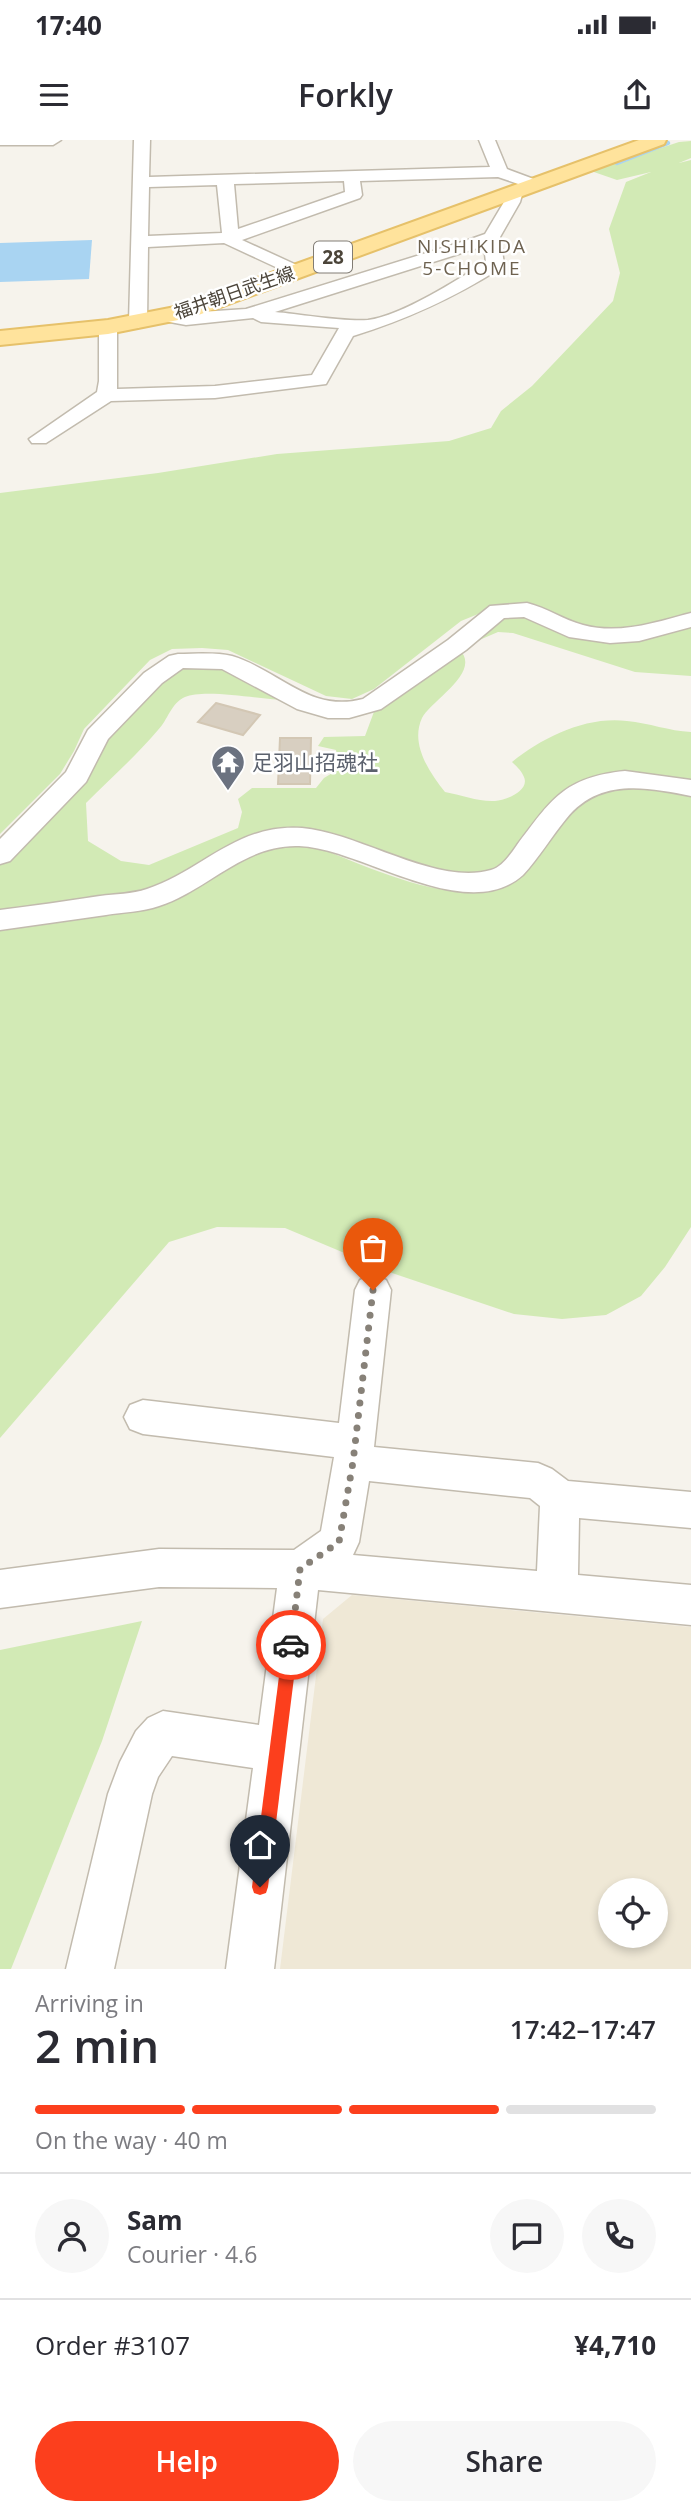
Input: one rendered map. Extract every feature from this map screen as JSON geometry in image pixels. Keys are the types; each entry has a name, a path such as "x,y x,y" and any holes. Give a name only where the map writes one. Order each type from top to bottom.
{"main road":[{"name":"福井朝日武生線","path":"0,338 108,327 166,316 657,140"}],"street":[{"path":"0,140 53,140"},
{"path":"138,322 142,140"},
{"path":"487,140 500,172"},
{"path":"39,439 106,395 215,392 319,380 346,332 396,317 495,264 491,237 524,187 500,172 141,182"},
{"path":"140,242 230,238 354,195 351,176"},
{"path":"225,180 230,238"},
{"path":"248,314 491,237"},
{"path":"230,238 295,271"},
{"path":"166,316 186,318 248,314 364,325"},
{"path":"106,395 109,381 108,327"},
{"path":"0,855 76,776 97,736 169,664 178,661 225,662 244,669 306,704 328,709 349,709 372,704 457,645 498,611 527,610 578,632 610,635 639,634 691,620"},
{"path":"0,920 150,899 173,890 243,846 276,838 316,838 452,881 485,881 501,877 519,862 566,801 580,792 610,781 641,779 691,788"},
{"path":"250,1969 300,1569 339,1542 354,1452 373,1290"},
{"path":"143,1417 538,1482 560,1498 691,1510"},
{"path":"557,1592 560,1498"},
{"path":"0,1589 159,1568 300,1569 691,1605"},
{"path":"90,1969 101,1933 131,1786 150,1747 163,1733 277,1750"}],"shaded area":[{"path":"352,1595 691,1627 691,1969 280,1969 323,1619"}],"green space":[{"path":"691,141 691,158 679,163 691,160 691,617 617,632 493,608 461,621 374,689 352,699 326,696 228,650 172,649 150,660 84,729 60,774 0,834 0,493 158,473 277,454 449,441 491,428 501,411 532,386 613,301 620,273 609,229 626,182 651,172 617,180 591,171 679,142"},
{"path":"515,612 565,633 691,625 691,676 635,672 513,633 498,632 477,641 499,616"},
{"path":"459,649 465,658 465,667 453,685 422,718 418,738 423,757 445,792 489,801 512,796 521,790 525,780 512,762 537,744 566,730 612,720 691,732 691,781 643,773 613,776 499,870 457,875 427,868 318,832 143,893 0,913 0,865 58,809 104,737 173,666 222,666 287,700 206,694 185,697 176,703 150,740 86,803 88,841 121,861 149,865 238,828 242,812 238,799 252,788 316,788 324,778 339,769 336,750 318,746 324,737 365,736 375,709"},
{"path":"611,786 691,791 691,1227 665,1267 641,1296 606,1315 562,1319 514,1314 392,1273 285,1228 217,1227 169,1242 0,1438 0,931 98,917 164,904 260,849 301,844 317,847 419,884 461,892 480,891 572,804"},
{"path":"142,1621 102,1741 11,1969 0,1969 0,1650"}],"water":[{"path":"92,240 89,279 0,282 0,243"}],"building":[{"path":"216,703 260,715 243,735 198,722"},
{"path":"280,738 311,738 310,784 278,784"}],"waterway":[{"path":"617,163 668,143"}],"way so far":[{"path":"291,1645 300,1569 339,1542 353,1462 373,1290"}],"place":[{"name":"足羽山招魂社","path":"228,792"}],"district":[{"name":"NISHIKIDA 5-CHOME","path":"472,257"}],"route":[{"path":"260,1887 291,1645"}]}
